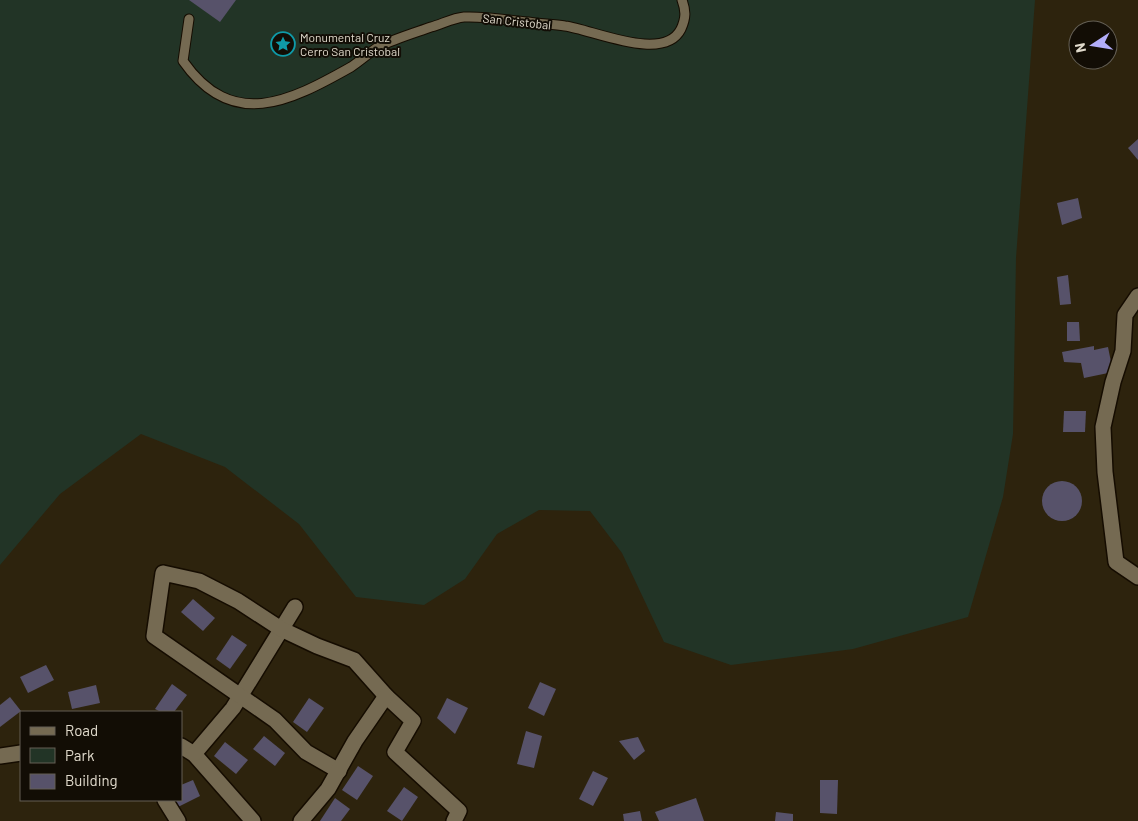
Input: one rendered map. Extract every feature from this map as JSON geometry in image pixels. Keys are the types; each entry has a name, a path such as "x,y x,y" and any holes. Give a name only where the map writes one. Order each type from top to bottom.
{"street":[{"path":"1138,296 1124,315 1123,351 1113,382 1103,427 1105,472 1116,562 1138,577"},
{"path":"339,771 306,752 275,720 154,636 163,573 199,581 238,600 281,630 354,660 386,696 413,721 395,752 459,811 454,821"},
{"path":"253,821 188,750 233,708 295,607"},
{"path":"301,821 328,789 356,741 386,696"},
{"path":"0,756 20,753"},
{"path":"166,801 178,821"}],"lane":[{"name":"San Cristobal","path":"189,19 182,60 196,79 229,101 245,105 276,102 305,91 352,66 378,47 459,18 496,17 566,26 631,42 667,43 677,37 686,18 682,0"}],"green space":[{"path":"0,0 1035,0 1016,258 1013,434 1003,497 968,617 853,649 731,665 664,642 622,553 590,511 539,510 497,534 465,579 424,605 356,597 299,524 225,467 141,434 60,494 0,565"}],"building":[{"path":"189,0 236,0 220,22"},
{"path":"1138,139 1138,160 1128,148"},
{"path":"1078,198 1082,218 1062,225 1057,203"},
{"path":"1068,275 1071,304 1060,305 1057,277"},
{"path":"1067,322 1079,322 1080,341 1067,341"},
{"path":"1094,346 1094,350 1108,347 1113,372 1084,378 1081,363 1064,362 1062,352"},
{"path":"1064,411 1086,411 1085,432 1063,432"},
{"path":"1066,481 1073,484 1079,490 1082,501 1081,509 1073,518 1066,521 1058,521 1051,518 1043,509 1042,497 1045,490 1054,482"},
{"path":"193,599 215,618 203,631 181,612"},
{"path":"232,635 247,645 230,669 216,659"},
{"path":"46,665 54,680 28,693 20,677"},
{"path":"540,682 556,689 544,716 528,708"},
{"path":"172,684 187,695 175,711 159,711 155,709"},
{"path":"96,685 100,703 72,709 68,692"},
{"path":"10,697 21,711 0,727 0,705"},
{"path":"309,698 324,708 307,732 293,722"},
{"path":"447,698 468,708 455,734 437,718"},
{"path":"526,731 542,736 534,768 517,764"},
{"path":"264,736 285,753 275,766 253,749"},
{"path":"638,737 645,751 634,760 619,741"},
{"path":"225,742 248,760 236,774 214,756"},
{"path":"358,766 373,776 357,800 342,790"},
{"path":"593,771 608,778 593,806 579,799"},
{"path":"193,780 200,796 174,809 170,801 182,801 182,785"},
{"path":"820,780 838,780 837,814 820,813"},
{"path":"404,787 418,797 402,821 387,811"},
{"path":"335,798 350,809 341,821 320,821"},
{"path":"696,798 704,821 659,821 655,812"},
{"path":"640,811 642,821 624,821 623,814"},
{"path":"776,812 793,814 793,821 775,821"}],"place":[{"name":"Monumental Cruz Cerro San Cristobal","path":"283,44"}]}
